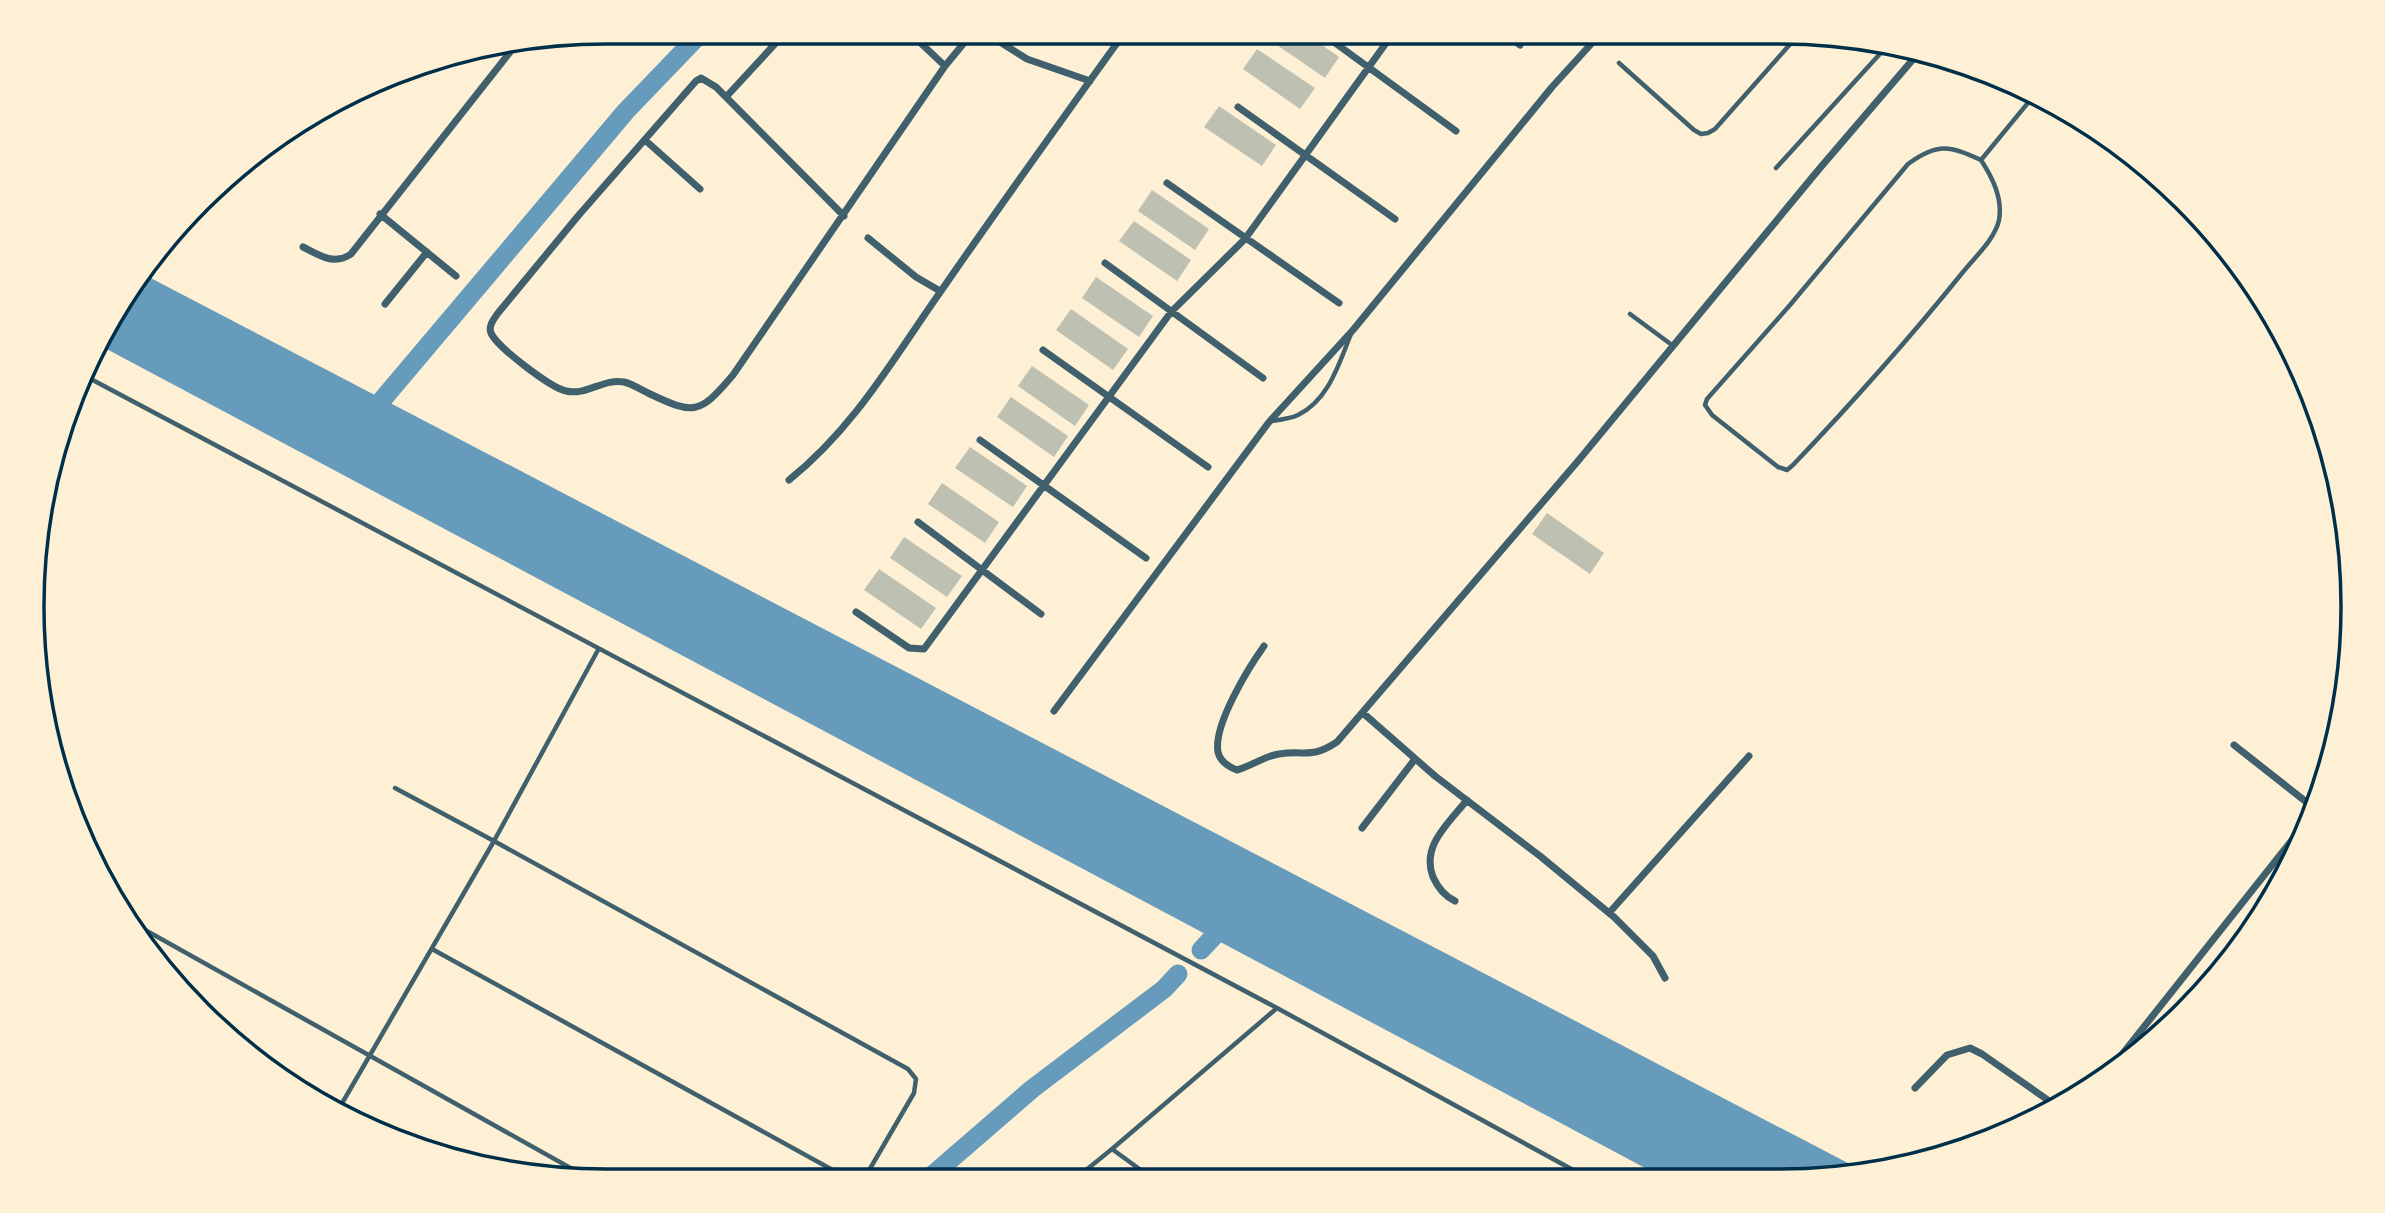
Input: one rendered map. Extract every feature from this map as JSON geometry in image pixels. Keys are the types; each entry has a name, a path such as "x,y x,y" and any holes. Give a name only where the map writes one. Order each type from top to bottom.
{"street":[{"path":"726,97 775,44"},
{"path":"922,44 946,66"},
{"path":"844,216 726,97 701,78 578,216 498,313 490,326 490,332 503,348 523,365 565,391 578,392 616,381 625,382 678,408 690,410 703,404 717,394 733,375 844,216 946,66 963,44"},
{"path":"1003,44 1027,59 1090,81"},
{"path":"789,480 835,439 860,408 1116,44"},
{"path":"1337,44 1456,131"},
{"path":"856,612 909,648 924,649 1171,312 1245,239 1385,44"},
{"path":"1054,711 1269,422 1353,330 1552,88 1592,44"},
{"path":"303,247 338,261 351,254 509,53"},
{"path":"1264,646 1244,675 1224,720 1218,751 1222,760 1237,770 1265,757 1321,753 1338,742 1578,461 1672,345 1912,60"},
{"path":"1238,107 1395,219"},
{"path":"645,140 700,189"},
{"path":"1167,183 1339,303"},
{"path":"380,214 456,276"},
{"path":"869,239 906,270 940,291"},
{"path":"385,304 427,252"},
{"path":"1105,263 1263,379"},
{"path":"1043,350 1208,467"},
{"path":"980,440 1146,558"},
{"path":"918,522 1041,614"},
{"path":"1363,713 1415,759 1609,913 1653,956 1665,978"},
{"path":"2234,745 2306,801"},
{"path":"1609,913 1749,756"},
{"path":"1362,828 1415,759"},
{"path":"1455,901 1448,898 1437,886 1429,866 1430,853 1466,800"},
{"path":"2127,1048 2287,846"},
{"path":"1915,1088 1947,1055 1969,1048 1982,1054 2048,1100"}],"lane":[{"path":"1619,63 1701,134 1708,133 1736,107 1790,44"},
{"path":"1776,168 1880,54"},
{"path":"1981,160 2028,103"},
{"path":"1955,148 1981,160 1994,181 1999,211 1993,234 1937,304 1793,466 1787,470 1778,467 1712,415 1705,405 1707,399 1908,164 1924,152 1955,148"},
{"path":"1630,314 1672,345"},
{"path":"1269,422 1297,416 1312,404 1338,370 1353,330"},
{"path":"92,380 1277,1008 1571,1169"},
{"path":"342,1103 494,841 598,650"},
{"path":"395,788 908,1069 916,1079 914,1093 870,1169"},
{"path":"148,931 570,1168"},
{"path":"432,949 829,1169"},
{"path":"1087,1169 1277,1008"},
{"path":"1112,1149 1139,1169"}],"water":[{"path":"150,278 1850,1164 1778,1169 1647,1169 107,349 119,325"}],"building":[{"path":"1275,44 1320,44 1339,57 1325,78"},
{"path":"1257,49 1315,88 1300,109 1243,69"},
{"path":"1219,106 1276,145 1262,166 1204,127"},
{"path":"1152,190 1209,229 1195,250 1138,211"},
{"path":"1134,221 1191,260 1177,281 1119,241"},
{"path":"1096,277 1153,316 1139,337 1082,298"},
{"path":"1071,309 1128,349 1113,370 1056,330"},
{"path":"1032,366 1089,405 1075,426 1018,386"},
{"path":"1011,397 1068,436 1054,457 997,417"},
{"path":"970,447 1027,486 1013,507 955,468"},
{"path":"942,483 999,522 985,543 928,504"},
{"path":"1547,513 1604,553 1590,574 1532,534"},
{"path":"904,537 962,576 947,597 890,558"},
{"path":"879,569 936,608 921,629 864,590"}],"waterway":[{"path":"366,419 626,111 690,44"},
{"path":"1201,950 1229,920"},
{"path":"940,1169 1032,1089 1164,989 1178,974"}]}
